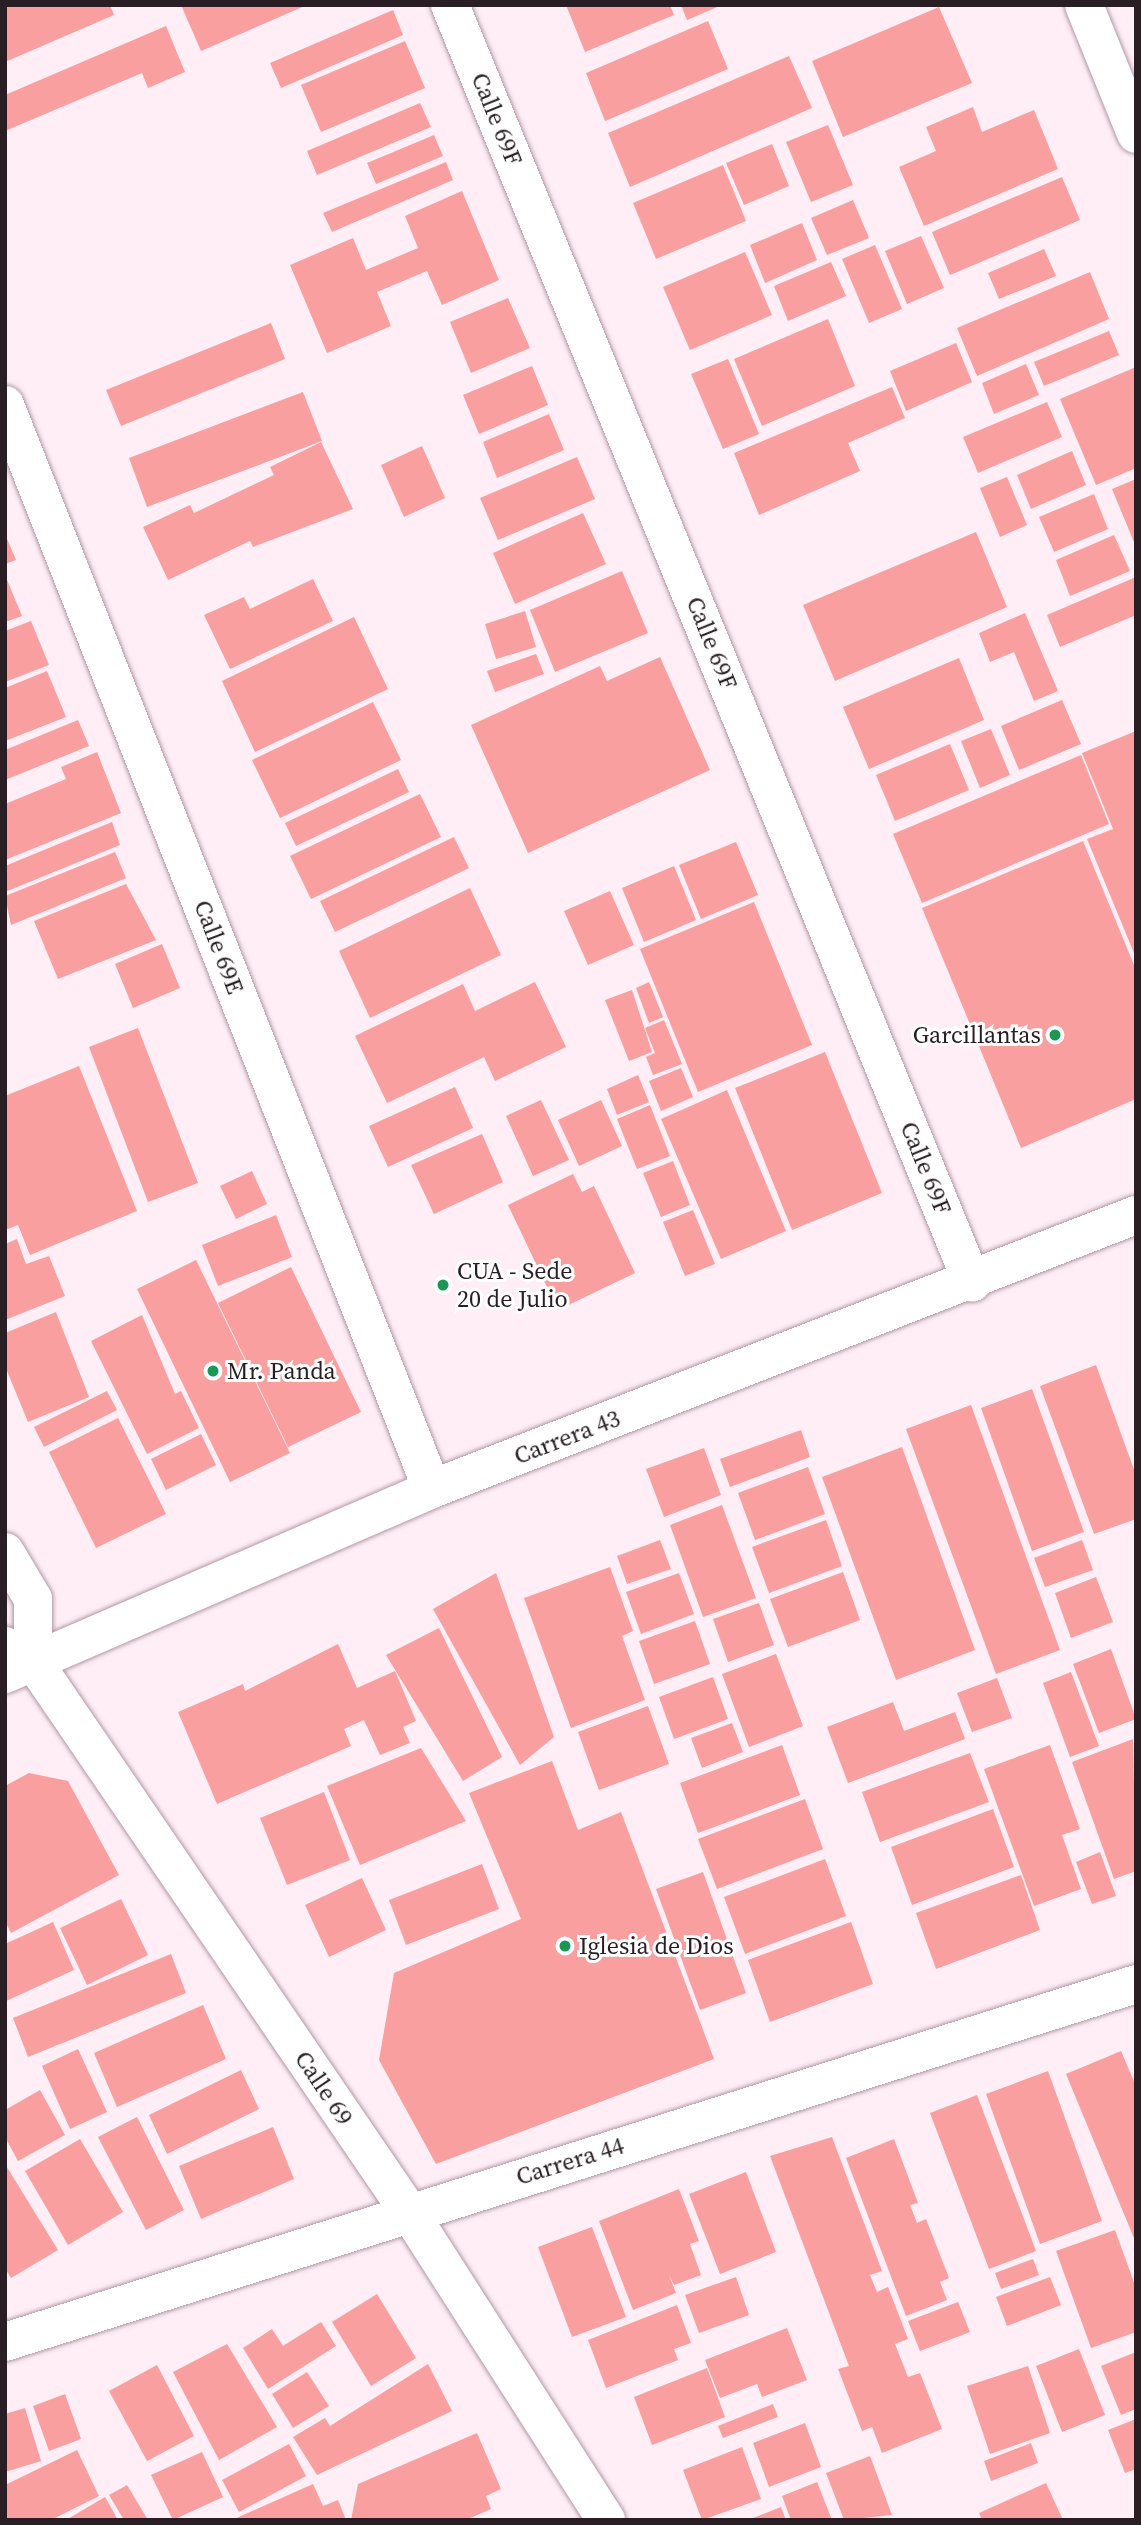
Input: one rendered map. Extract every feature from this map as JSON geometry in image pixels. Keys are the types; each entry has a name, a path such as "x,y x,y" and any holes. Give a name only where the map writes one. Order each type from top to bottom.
{"street":[{"name":"Calle 69F","path":"450,5 972,1282"},
{"path":"1084,5 1136,134"},
{"name":"Calle 69E","path":"5,405 432,1489"},
{"name":"Carrera 43","path":"14,1661 432,1489 972,1282 1136,1215"},
{"path":"5,1552 33,1599 14,1661"},
{"name":"Calle 69","path":"14,1661 409,2212 606,2520"},
{"name":"Carrera 44","path":"5,2342 1136,1984"}],"building":[{"path":"110,5 114,15 5,62 5,7"},
{"path":"181,5 307,5 201,51"},
{"path":"566,5 670,5 674,15 585,52"},
{"path":"681,5 722,5 687,20"},
{"path":"939,7 972,83 843,137 812,61"},
{"path":"393,10 403,35 281,88 270,63"},
{"path":"708,21 728,69 605,121 586,73"},
{"path":"166,26 185,72 148,88 142,73 5,131 5,95"},
{"path":"405,41 425,88 321,132 301,85"},
{"path":"789,56 812,108 630,187 608,133"},
{"path":"420,103 431,127 317,175 307,151"},
{"path":"973,107 982,132 1034,110 1058,169 924,226 899,167 936,151 926,127"},
{"path":"828,125 853,185 811,202 786,142"},
{"path":"434,135 443,156 376,184 367,163"},
{"path":"772,144 789,186 744,205 726,163"},
{"path":"446,162 453,180 332,232 323,213"},
{"path":"723,165 746,221 656,259 633,203"},
{"path":"1062,177 1080,220 950,275 932,232"},
{"path":"462,191 499,280 442,305 427,271 377,292 391,326 327,353 290,265 353,238 366,270 418,248 405,216"},
{"path":"853,200 869,238 827,255 811,218"},
{"path":"802,223 817,260 765,283 750,245"},
{"path":"921,236 944,288 907,304 885,251"},
{"path":"875,245 902,309 869,323 842,259"},
{"path":"1044,249 1056,276 999,299 988,273"},
{"path":"745,252 772,315 690,350 663,287"},
{"path":"831,262 846,296 788,321 774,286"},
{"path":"1090,272 1109,319 977,376 957,328"},
{"path":"508,298 530,348 471,373 450,322"},
{"path":"828,319 855,386 762,426 734,359"},
{"path":"271,323 285,359 121,426 106,390"},
{"path":"1109,331 1119,355 1044,386 1034,362"},
{"path":"956,343 972,382 906,411 890,371"},
{"path":"728,359 759,434 723,449 691,374"},
{"path":"1026,364 1039,395 994,414 982,383"},
{"path":"532,366 548,405 479,434 463,395"},
{"path":"1136,367 1136,468 1096,485 1060,399"},
{"path":"892,387 905,418 848,443 860,471 759,515 734,453"},
{"path":"303,392 322,441 147,507 129,458"},
{"path":"1047,402 1062,437 978,473 963,437"},
{"path":"549,414 564,450 497,478 483,442"},
{"path":"321,442 353,509 253,547 250,541 168,580 143,527 190,505 194,513 274,475 270,467"},
{"path":"422,446 445,498 404,517 381,465"},
{"path":"1072,451 1086,485 1031,509 1017,475"},
{"path":"577,457 595,499 498,540 480,498"},
{"path":"1007,477 1027,525 1000,537 980,488"},
{"path":"1136,479 1136,547 1112,489"},
{"path":"1094,494 1108,529 1054,552 1039,517"},
{"path":"583,513 606,564 515,604 493,553"},
{"path":"976,532 1007,607 835,681 803,605"},
{"path":"5,534 16,560 5,564"},
{"path":"1114,535 1130,571 1070,596 1056,560"},
{"path":"622,571 648,633 555,672 530,610"},
{"path":"5,575 22,616 5,622"},
{"path":"1136,577 1136,615 1060,647 1047,615"},
{"path":"313,579 333,621 230,669 204,615 244,597 250,609"},
{"path":"525,611 536,647 496,659 485,624"},
{"path":"1025,613 1058,691 1034,701 1014,652 990,662 979,633"},
{"path":"354,617 388,689 255,752 222,681"},
{"path":"31,621 49,665 5,682 5,631"},
{"path":"536,654 544,674 495,692 487,671"},
{"path":"660,657 710,770 528,853 471,725 600,666 607,681"},
{"path":"959,658 984,720 869,769 843,707"},
{"path":"47,671 66,717 5,741 5,688"},
{"path":"1062,700 1081,744 1019,770 1001,726"},
{"path":"373,702 401,760 280,818 252,760"},
{"path":"78,720 89,746 5,780 5,750"},
{"path":"991,729 1010,775 980,788 961,741"},
{"path":"1136,731 1136,958 1087,839 1113,829 1082,753"},
{"path":"950,744 969,790 895,821 876,775"},
{"path":"97,752 121,813 5,860 5,804 66,779 61,767"},
{"path":"1081,755 1109,824 922,903 893,834"},
{"path":"398,769 409,792 296,846 285,823"},
{"path":"420,794 441,837 311,899 290,856"},
{"path":"112,822 120,845 5,892 5,866"},
{"path":"454,837 469,868 335,932 320,901"},
{"name":"Garcillantas","path":"1083,841 1136,970 1136,1099 1021,1148 922,908"},
{"path":"736,842 758,895 701,919 679,865"},
{"path":"115,852 126,878 11,925 5,896"},
{"path":"674,866 696,920 644,942 622,888"},
{"path":"126,884 156,940 58,979 34,921"},
{"path":"470,888 501,955 370,1018 339,951"},
{"path":"610,891 634,945 588,965 564,911"},
{"path":"754,902 812,1045 698,1092 640,949"},
{"path":"162,944 180,988 133,1008 115,964"},
{"path":"535,982 566,1047 495,1081 484,1057 387,1103 355,1036 463,984 475,1011"},
{"path":"649,982 663,1017 649,1023 636,988"},
{"path":"632,990 652,1052 629,1061 605,1000"},
{"path":"664,1020 682,1064 653,1075 646,1057 655,1053 645,1028"},
{"path":"138,1028 198,1183 148,1202 89,1047"},
{"path":"825,1052 882,1193 792,1230 735,1088"},
{"path":"79,1066 137,1211 30,1255 18,1225 5,1230 5,1096"},
{"path":"681,1068 693,1097 661,1111 649,1081"},
{"path":"638,1075 649,1102 617,1115 607,1089"},
{"path":"455,1087 473,1128 388,1167 369,1126"},
{"path":"727,1090 786,1231 721,1259 661,1119"},
{"path":"541,1100 569,1160 533,1176 506,1116"},
{"path":"601,1100 622,1146 579,1166 558,1120"},
{"path":"650,1105 670,1156 637,1169 617,1119"},
{"path":"482,1134 503,1182 434,1214 411,1165"},
{"path":"673,1161 690,1205 661,1217 643,1173"},
{"path":"252,1171 267,1204 236,1219 220,1186"},
{"path":"573,1174 582,1192 594,1186 635,1273 558,1310 508,1205"},
{"path":"693,1210 715,1264 685,1276 663,1222"},
{"path":"276,1215 292,1257 218,1286 202,1245"},
{"path":"17,1239 26,1264 49,1256 65,1296 5,1320 5,1244"},
{"name":"Mr. Panda","path":"196,1260 290,1453 230,1482 137,1289"},
{"path":"291,1267 361,1412 288,1447 218,1303"},
{"path":"56,1312 89,1397 28,1422 5,1366 5,1333"},
{"path":"142,1315 175,1394 181,1391 199,1428 147,1454 91,1341"},
{"path":"1096,1365 1136,1475 1136,1519 1094,1534 1040,1386"},
{"path":"1032,1389 1084,1532 1032,1551 981,1408"},
{"path":"107,1391 117,1410 44,1447 34,1427"},
{"path":"971,1405 1060,1650 996,1674 906,1429"},
{"path":"118,1418 166,1514 96,1548 49,1452"},
{"path":"801,1430 810,1457 730,1487 720,1459"},
{"path":"201,1434 216,1465 166,1490 151,1459"},
{"path":"902,1447 975,1650 896,1680 822,1477"},
{"path":"704,1448 721,1495 664,1517 646,1469"},
{"path":"808,1467 825,1514 755,1540 738,1493"},
{"path":"722,1505 756,1598 703,1617 670,1525"},
{"path":"826,1520 842,1566 769,1593 752,1547"},
{"path":"660,1540 671,1569 627,1584 617,1556"},
{"path":"1082,1540 1093,1570 1045,1587 1034,1558"},
{"path":"610,1567 633,1631 622,1636 645,1700 571,1728 524,1598"},
{"path":"843,1572 860,1620 788,1647 770,1599"},
{"path":"496,1573 554,1737 520,1765 433,1609"},
{"path":"679,1573 694,1614 641,1634 626,1592"},
{"path":"1096,1577 1113,1622 1071,1638 1055,1593"},
{"path":"759,1603 774,1645 728,1662 713,1619"},
{"path":"695,1621 710,1664 654,1684 639,1641"},
{"path":"439,1628 502,1757 463,1781 386,1655"},
{"path":"338,1644 357,1688 395,1671 416,1721 403,1727 410,1743 380,1755 364,1720 344,1729 351,1746 217,1804 178,1712 243,1684 245,1691"},
{"path":"1111,1649 1136,1719 1099,1733 1073,1664"},
{"path":"776,1654 803,1726 749,1747 722,1674"},
{"path":"1071,1672 1099,1746 1070,1757 1043,1683"},
{"path":"713,1677 728,1719 674,1739 659,1697"},
{"path":"997,1678 1012,1718 972,1732 957,1693"},
{"path":"893,1702 904,1731 955,1712 965,1739 848,1783 827,1727"},
{"path":"648,1706 669,1764 599,1790 578,1732"},
{"path":"732,1723 743,1752 702,1768 691,1738"},
{"path":"1133,1739 1136,1871 1114,1879 1072,1762"},
{"path":"782,1745 800,1795 698,1833 680,1783"},
{"path":"1050,1745 1080,1829 1062,1835 1081,1889 1034,1906 984,1769"},
{"path":"421,1748 466,1821 360,1865 327,1786"},
{"path":"970,1753 989,1802 880,1842 862,1792"},
{"name":"Iglesia de Dios","path":"552,1761 578,1830 621,1812 714,2059 436,2164 379,2060 394,1973 521,1919 469,1793"},
{"path":"29,1773 68,1781 119,1875 11,1933 5,1921 5,1786"},
{"path":"324,1792 350,1860 287,1885 260,1818"},
{"path":"805,1799 823,1849 717,1889 698,1839"},
{"path":"993,1809 1014,1867 912,1905 891,1847"},
{"path":"1100,1852 1116,1896 1092,1904 1076,1862"},
{"path":"825,1859 846,1916 745,1954 724,1897"},
{"path":"482,1864 499,1909 406,1945 389,1900"},
{"path":"703,1872 746,1993 700,2010 656,1889"},
{"path":"1021,1875 1040,1930 936,1969 916,1913"},
{"path":"362,1878 386,1930 329,1957 305,1905"},
{"path":"121,1899 148,1955 87,1985 60,1928"},
{"path":"53,1922 74,1970 6,2001 5,1944"},
{"path":"851,1922 873,1984 770,2022 748,1960"},
{"path":"171,1954 186,1993 28,2057 13,2018"},
{"path":"203,2005 226,2059 117,2107 94,2053"},
{"path":"78,2049 107,2112 70,2129 42,2066"},
{"path":"1121,2051 1136,2086 1136,2243 1066,2074"},
{"path":"241,2070 259,2109 167,2154 149,2115"},
{"path":"1048,2071 1102,2221 1040,2244 986,2094"},
{"path":"40,2090 65,2135 18,2161 5,2137 5,2110"},
{"path":"977,2095 1036,2251 989,2269 930,2113"},
{"path":"137,2117 184,2210 146,2230 98,2137"},
{"path":"273,2127 294,2179 201,2219 179,2166"},
{"path":"832,2137 882,2271 870,2275 877,2292 888,2287 908,2339 895,2344 908,2377 920,2373 942,2429 882,2453 872,2427 862,2431 838,2369 849,2366 770,2156"},
{"path":"80,2139 123,2212 68,2245 25,2171"},
{"path":"894,2139 918,2203 910,2205 917,2223 926,2219 949,2278 940,2282 947,2300 906,2316 846,2158"},
{"path":"5,2164 58,2250 11,2278 5,2268"},
{"path":"746,2172 776,2252 720,2274 689,2194"},
{"path":"679,2189 699,2241 690,2244 701,2275 674,2285 669,2275 676,2293 633,2310 599,2221"},
{"path":"592,2227 626,2317 572,2337 538,2247"},
{"path":"1115,2230 1136,2288 1136,2332 1091,2348 1056,2251"},
{"path":"1033,2259 1039,2275 1001,2289 995,2273"},
{"path":"736,2277 749,2315 699,2333 685,2295"},
{"path":"1050,2277 1061,2305 1007,2326 996,2297"},
{"path":"377,2294 416,2358 371,2386 332,2322"},
{"path":"958,2302 970,2332 920,2351 908,2321"},
{"path":"677,2305 691,2343 674,2349 678,2360 606,2388 588,2340"},
{"path":"321,2322 336,2346 268,2389 243,2348 272,2329 283,2346"},
{"path":"787,2328 807,2380 762,2397 757,2384 720,2398 705,2360"},
{"path":"227,2344 277,2427 219,2460 173,2372"},
{"path":"1079,2349 1105,2415 1062,2432 1036,2366"},
{"path":"1136,2352 1136,2409 1121,2415 1101,2366"},
{"path":"428,2364 452,2411 317,2475 293,2437 325,2418 330,2426"},
{"path":"157,2365 194,2436 147,2461 109,2391"},
{"path":"1028,2366 1050,2433 990,2454 967,2386"},
{"path":"707,2368 725,2417 652,2445 634,2397"},
{"path":"307,2372 329,2406 293,2428 272,2394"},
{"path":"65,2394 81,2439 49,2451 33,2406"},
{"path":"773,2404 778,2417 723,2438 718,2426"},
{"path":"25,2408 41,2461 5,2472 5,2414"},
{"path":"1136,2419 1136,2469 1125,2473 1108,2430"},
{"path":"805,2423 821,2467 769,2487 753,2443"},
{"path":"477,2433 501,2489 486,2496 491,2509 466,2520 351,2520 358,2484"},
{"path":"1031,2443 1038,2463 991,2481 984,2461"},
{"path":"289,2444 306,2476 239,2512 222,2480"},
{"path":"742,2447 761,2499 702,2520 683,2470"},
{"path":"77,2450 99,2496 51,2520 5,2520 5,2485"},
{"path":"202,2452 223,2497 173,2520 151,2475"},
{"path":"870,2456 892,2515 844,2520 826,2473"},
{"path":"817,2482 832,2520 791,2520 782,2496"},
{"path":"1046,2483 1063,2520 982,2520 979,2513"},
{"path":"313,2484 323,2506 338,2500 346,2520 232,2520"},
{"path":"127,2485 148,2520 124,2520 109,2495"},
{"path":"105,2497 118,2520 66,2520"},
{"path":"781,2507 786,2520 748,2520"}],"place":[{"name":"Garcillantas","path":"1055,1035"},
{"name":"CUA - Sede 20 de Julio","path":"443,1285"},
{"name":"Mr. Panda","path":"213,1371"},
{"name":"Iglesia de Dios","path":"565,1946"}]}
